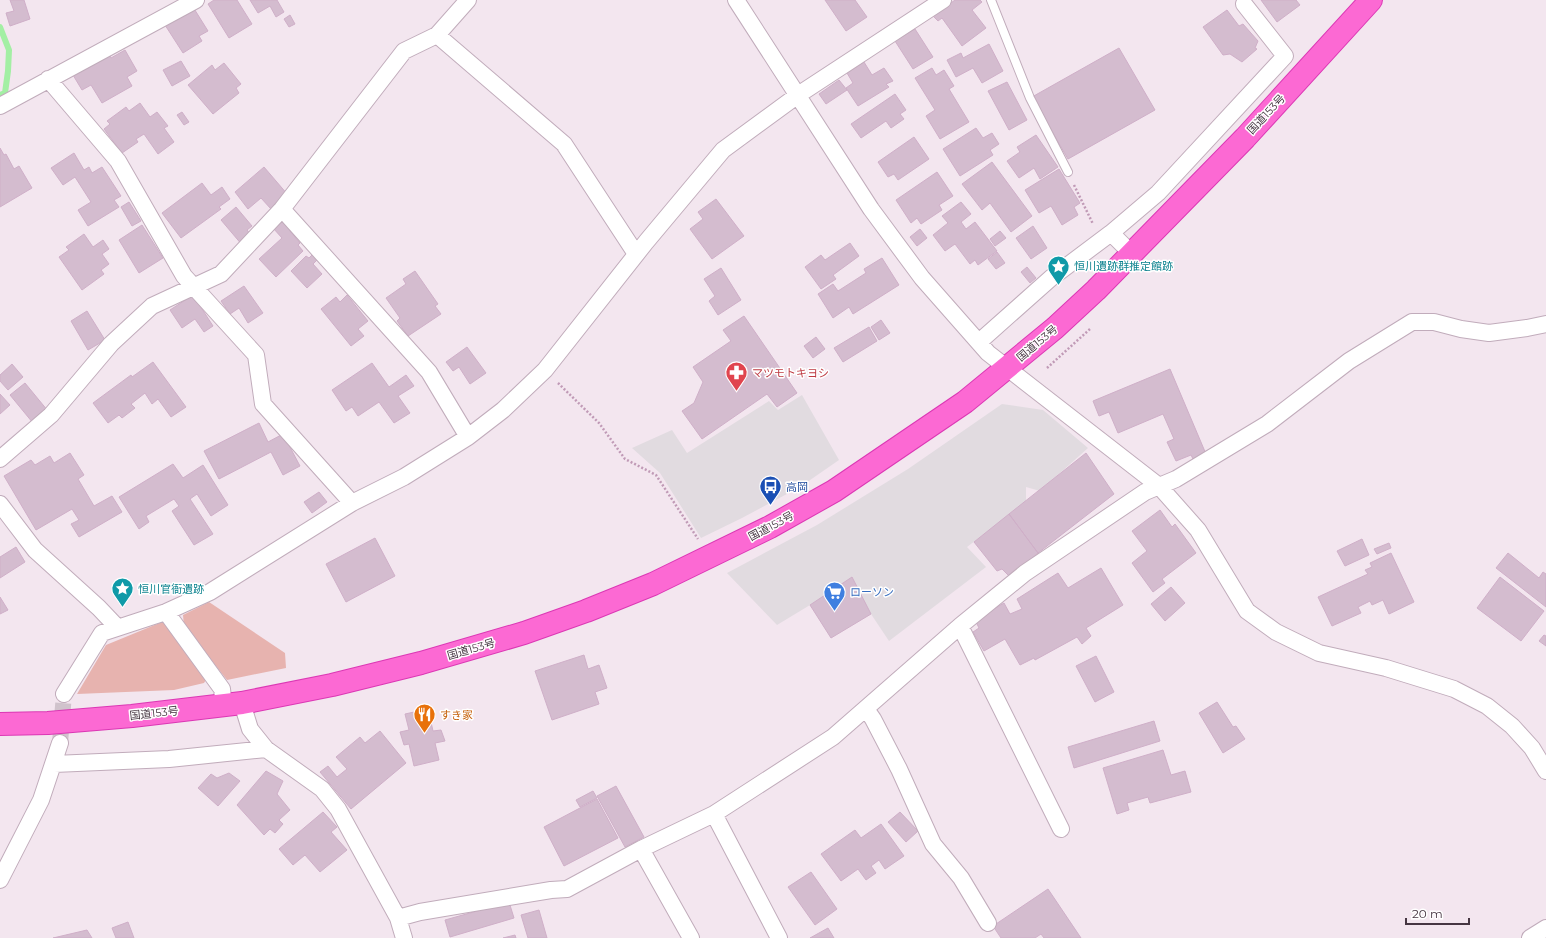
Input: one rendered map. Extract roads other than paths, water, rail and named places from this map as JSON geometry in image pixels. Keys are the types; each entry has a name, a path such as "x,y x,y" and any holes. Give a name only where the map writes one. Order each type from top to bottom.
{"highway":[{"name":"国道153号","path":"0,724 63,722 233,704 332,685 421,664 524,633 599,606 653,584 710,558 770,527 834,492 965,402 1055,328 1132,254 1245,138 1371,0"}],"street":[{"path":"0,106 196,0"},
{"path":"0,459 52,415 111,344 152,306 221,274 282,209 404,51 437,35 468,0"},
{"path":"736,0 876,215 922,278 988,353 1159,486 1198,530 1247,611 1276,632 1319,653 1386,668 1454,689 1487,706 1512,726 1532,748 1546,771"},
{"path":"64,694 102,633 166,612 210,592 352,503 404,477 468,437 503,410 545,370 636,254 723,150 798,95 943,0"},
{"path":"979,342 1051,278 1106,237 1158,193 1284,56 1244,4"},
{"path":"437,35 564,144 636,254"},
{"path":"48,79 118,161 184,276 256,355 263,404 352,503"},
{"path":"282,209 429,372 468,437"},
{"path":"1106,237 1132,254"},
{"path":"398,918 420,912 550,890 567,889 641,849 714,814 834,736 960,626 1025,573 1145,492 1176,479 1267,424 1349,361 1412,322 1434,322 1461,329 1489,333 1546,324"},
{"path":"0,504 35,550 99,608 117,627"},
{"path":"166,612 250,729 266,748 322,789 338,809 398,918 404,938"},
{"path":"960,626 1061,829"},
{"path":"866,709 873,719 899,769 934,844 961,878 988,924"},
{"path":"0,880 41,800 60,743"},
{"path":"54,764 169,759 266,748"},
{"path":"714,814 780,938"},
{"path":"641,849 691,938"},
{"path":"1530,938 1546,928"}],"lane":[{"path":"991,0 1030,98 1068,172"}],"waterway":[{"path":"0,27 9,50 5,93 0,95"}],"tunnel":[{"path":"60,743 64,694"}],"place":[{"name":"恒川遺跡群推定館跡","path":"1059,286"},
{"name":"マツモトキヨシ","path":"737,392"},
{"name":"高岡","path":"770,506"},
{"name":"恒川官衙遺跡","path":"123,608"},
{"name":"ローソン","path":"835,612"},
{"name":"すき家","path":"424,734"}]}
